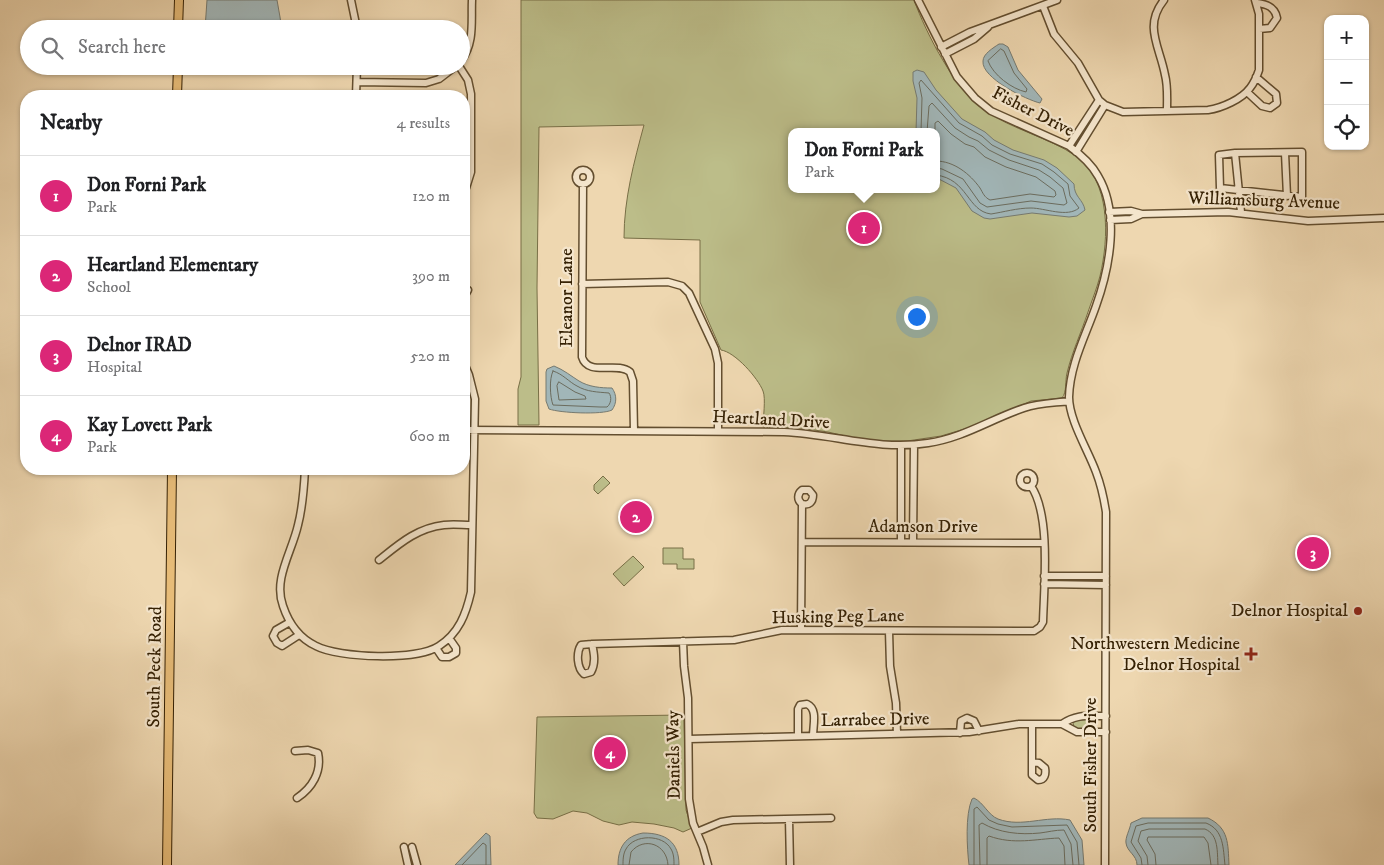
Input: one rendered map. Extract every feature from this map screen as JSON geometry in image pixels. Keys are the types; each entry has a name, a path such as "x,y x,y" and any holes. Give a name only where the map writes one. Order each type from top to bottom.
{"main road":[{"path":"178,20 179,0"},
{"path":"177,90 178,75"},
{"name":"South Peck Road","path":"167,865 172,475"}],"street":[{"path":"350,0 355,20"},
{"path":"470,44 472,0"},
{"name":"Fisher Drive","path":"918,0 957,77 975,98 991,111 1069,146 1088,162 1098,175 1106,194 1110,220 1109,252 1105,279 1074,364 1069,401"},
{"path":"941,47 970,32 1057,0"},
{"path":"1164,0 1154,17 1153,30 1165,73 1167,111"},
{"path":"1043,6 1054,34 1078,63 1099,100 1123,112 1167,111 1215,109 1247,92 1259,70 1259,14 1256,1"},
{"path":"1256,1 1268,5 1274,10 1277,18 1270,28 1259,29"},
{"path":"945,54 974,38 993,24"},
{"path":"356,90 357,75"},
{"path":"357,82 426,83 445,75"},
{"path":"464,75 468,80 471,94 470,175"},
{"path":"1247,92 1262,106 1270,108 1277,103 1276,94 1256,77"},
{"path":"1069,146 1099,100"},
{"path":"1076,152 1106,105"},
{"path":"1302,152 1302,197 1239,192 1220,188 1219,155 1235,153 1302,152"},
{"path":"1235,153 1241,212"},
{"path":"1285,153 1286,196"},
{"name":"Eleanor Lane","path":"583,184 581,354 583,361 592,367 620,368 630,372 634,381 634,431"},
{"name":"Williamsburg Avenue","path":"1109,212 1131,211 1142,214 1241,212 1308,221 1384,218"},
{"name":"Williamsburg Avenue","path":"1110,220 1131,219 1142,214"},
{"path":"582,284 668,282 678,284 686,290 694,301 717,355 718,431"},
{"path":"305,475 303,504 292,547 284,566 280,586 282,604 290,622 299,634 315,646 328,651 361,655 410,655 436,648 449,638 461,624 468,608 471,592 474,399 470,379"},
{"name":"Heartland Drive","path":"470,429 802,433 869,444 901,446 962,435 1034,405 1069,401"},
{"name":"South Fisher Drive","path":"1069,401 1077,427 1096,472 1106,512 1105,865"},
{"path":"913,542 914,445"},
{"path":"901,446 901,542"},
{"name":"Husking Peg Lane","path":"592,644 738,639 777,631 801,630 1034,631 1043,622 1044,543 1043,516 1037,495 1031,486"},
{"path":"801,630 802,504"},
{"path":"379,560 410,536 425,528 445,524 471,525"},
{"name":"Adamson Drive","path":"802,542 1044,543"},
{"path":"1044,576 1106,576"},
{"path":"1044,584 1106,585"},
{"path":"290,622 276,630 273,636 277,643 282,646 299,634"},
{"path":"890,630 890,666 896,703 897,734"},
{"path":"436,648 442,657 449,657 456,653 456,648 449,638"},
{"name":"Daniels Way","path":"683,641 688,698 689,798 691,815 708,865"},
{"path":"592,644 593,668 591,672 584,674 580,668 578,650 581,645 592,644"},
{"path":"798,736 798,709 800,705 807,704 811,705 814,712 813,736"},
{"name":"Larrabee Drive","path":"1062,724 1076,716 1106,716"},
{"path":"960,733 961,721 968,718 974,721 979,731"},
{"path":"1032,724 1032,762"},
{"name":"Larrabee Drive","path":"689,738 960,733 1032,724 1062,724 1077,732 1106,732"},
{"path":"295,752 308,750 318,753 320,761 313,784 297,798"},
{"path":"697,832 721,822 733,820 830,818"},
{"path":"789,819 790,865"},
{"path":"404,847 408,865"},
{"path":"412,847 417,865"}],"green space":[{"path":"521,0 914,0 943,60 952,75 973,101 995,117 1065,149 1076,156 1096,180 1101,195 1106,228 1103,261 1100,276 1069,365 1065,393 1062,398 1031,401 971,427 941,436 907,441 878,441 800,428 763,427 763,391 751,373 739,360 721,350 700,302 700,240 624,238 628,195 644,125 539,127 537,288 539,425 518,425 518,389 521,377"},
{"path":"603,476 610,483 598,494 594,490 594,485"},
{"path":"663,548 683,548 683,559 694,559 694,569 677,569 677,564 663,564"},
{"path":"633,556 644,567 624,586 613,574"},
{"path":"684,715 686,810 692,828 683,832 654,824 632,822 619,825 603,821 587,813 573,811 553,819 537,818 534,813 537,717"},
{"path":"1078,719 1091,719 1095,725 1091,729 1077,729 1073,723"}],"water":[{"path":"207,0 277,0 280,20 206,20"},
{"path":"999,44 1008,47 1018,70 1042,99 1040,103 1025,98 1006,87 984,68 983,58"},
{"path":"917,70 924,72 936,90 962,119 1013,150 1044,160 1057,168 1074,184 1075,192 1085,210 1077,216 1069,217 1032,213 990,219 984,218 972,211 956,188 940,180 940,128 916,128 917,98 913,72"},
{"path":"554,366 587,385 612,388 616,399 612,410 599,413 581,413 549,409 546,401 546,372 547,369"},
{"path":"974,798 998,819 1016,822 1052,819 1070,820 1082,840 1084,865 969,865 967,822 972,799"},
{"path":"1142,818 1208,818 1215,822 1224,832 1229,865 1137,865 1128,849 1126,841 1131,823"},
{"path":"486,833 490,836 491,865 455,865"},
{"path":"643,833 651,833 670,840 677,850 679,865 618,865 619,853 627,840"}],"place":[{"name":"Don Forni Park","path":"864,228"},
{"name":"Heartland Elementary","path":"636,517"},
{"name":"Delnor IRAD","path":"1313,553"},
{"name":"Delnor Hospital","path":"1358,611"},
{"name":"Northwestern Medicine Delnor Hospital","path":"1251,654"},
{"name":"Kay Lovett Park","path":"610,753"}]}
